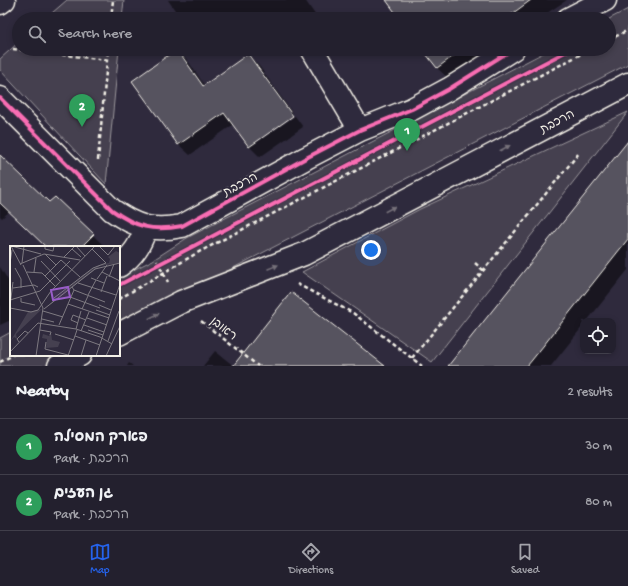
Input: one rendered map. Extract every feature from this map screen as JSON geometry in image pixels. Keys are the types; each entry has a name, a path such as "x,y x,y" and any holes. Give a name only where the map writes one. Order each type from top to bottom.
{"street":[{"path":"0,3 4,0"},
{"path":"581,12 604,0"},
{"path":"316,56 360,130"},
{"name":"הרכבת","path":"0,98 112,210 127,221 146,228 164,230 182,226 360,130 412,109 449,89 502,56"},
{"name":"הרכבת","path":"120,333 181,302 304,254 628,84"},
{"path":"120,265 132,256 141,243 146,228"},
{"path":"59,366 78,356"}],"path":[{"path":"112,12 113,0"},
{"path":"616,36 628,30"},
{"path":"73,56 107,60"},
{"path":"95,194 107,56"},
{"path":"120,298 197,253 577,56"},
{"path":"412,358 579,154"},
{"path":"157,265 166,260"},
{"path":"475,263 483,270"},
{"path":"294,282 353,313 422,366"},
{"path":"0,362 12,356"}],"shaded area":[{"path":"67,0 124,0 123,12 53,12"},
{"path":"628,9 628,64 120,326 120,276 153,260 187,238 538,56 616,56 616,15"},
{"path":"12,48 12,56 118,56 106,184 0,70 0,59"},
{"path":"628,112 432,362 302,272 420,209"},
{"path":"10,333 10,356 65,356 46,366 0,366 0,338"}],"building":[{"path":"386,0 531,0 515,12 395,12"},
{"path":"167,56 182,56 203,86 245,56 249,56 293,116 249,147 224,113 178,145 132,81"},
{"path":"428,56 453,56 437,68"},
{"path":"628,141 628,239 532,360 527,366 448,366"},
{"path":"0,155 49,202 55,197 94,234 82,246 45,246 0,203"},
{"path":"291,292 385,366 233,366"}],"cycle path":[{"path":"0,98 112,210 129,221 145,227 171,228 182,226 360,130 412,109 449,89 502,56"},
{"path":"120,284 558,56"}],"place":[{"name":"גן העזים","path":"82,127"},
{"name":"פארק המסילה","path":"407,151"}]}
